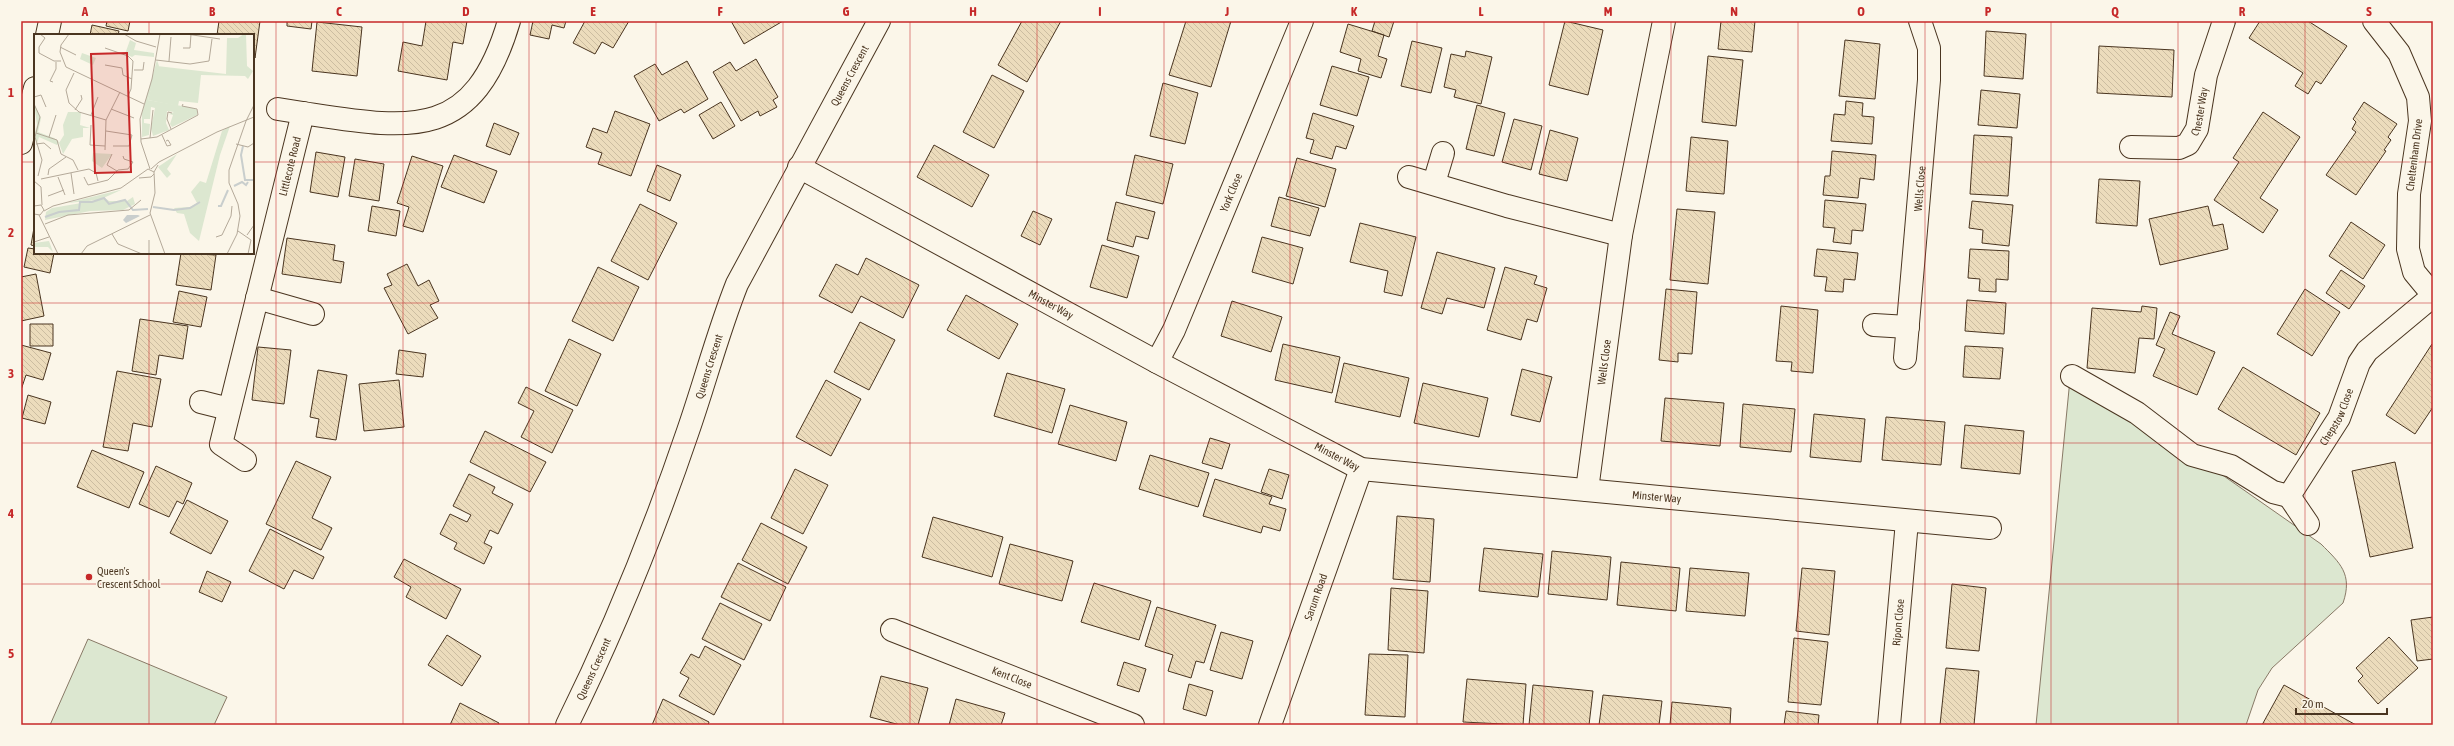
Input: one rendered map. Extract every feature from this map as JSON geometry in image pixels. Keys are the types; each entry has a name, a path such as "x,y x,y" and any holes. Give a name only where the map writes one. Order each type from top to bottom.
{"street":[{"path":"47,34 50,21"},
{"path":"278,109 374,124 401,124 426,121 447,113 466,100 481,84 492,69 509,21"},
{"name":"Queens Crescent","path":"567,725 600,658 644,546 688,430 722,322 737,284 879,21"},
{"name":"York Close","path":"1157,362 1174,330 1302,21"},
{"name":"Wells Close","path":"1587,490 1621,235 1664,21"},
{"name":"Wells Close","path":"1905,358 1929,80 1929,48 1920,21"},
{"name":"Chester Way","path":"2131,147 2179,148 2188,144 2197,129 2206,74 2224,21"},
{"name":"Cheltenham Drive","path":"2374,21 2399,53 2418,97 2420,121 2409,194 2408,249 2414,272 2433,295"},
{"path":"21,143 34,92"},
{"name":"Littlecote Road","path":"245,460 221,444 303,113"},
{"path":"1434,183 1442,153"},
{"name":"Minster Way","path":"799,168 1157,362 1361,469 1990,528"},
{"path":"1409,177 1434,183 1507,206 1621,235"},
{"name":"Chepstow Close","path":"2290,496 2339,418 2359,364 2367,350 2433,295"},
{"path":"257,298 313,314"},
{"path":"1874,325 1908,327"},
{"path":"2072,376 2137,413 2192,455 2231,466 2274,492 2290,496 2308,524"},
{"path":"201,402 229,409"},
{"name":"Sarum Road","path":"1270,725 1361,469"},
{"name":"Ripon Close","path":"1889,725 1907,521"},
{"name":"Kent Close","path":"892,630 1133,725"}],"green space":[{"path":"2071,369 2321,544 2334,557 2343,570 2346,593 2343,603 2272,668 2258,690 2246,725 2036,725"},
{"path":"88,639 227,697 214,725 50,725"}],"building":[{"path":"107,21 130,21 128,31 106,26"},
{"path":"219,21 260,21 255,58 254,34 217,34"},
{"path":"287,21 312,21 311,29 287,26"},
{"path":"426,21 467,21 463,44 453,42 447,80 398,71 403,42 422,46"},
{"path":"533,21 566,21 564,28 552,25 549,39 530,35"},
{"path":"585,21 629,21 613,48 602,42 595,54 573,43"},
{"path":"731,21 783,21 744,44"},
{"path":"1022,21 1061,21 1027,82 998,65"},
{"path":"1186,21 1231,21 1211,87 1169,75"},
{"path":"1375,21 1394,21 1389,37 1372,31"},
{"path":"1565,21 1603,30 1588,95 1549,85"},
{"path":"1721,21 1755,21 1752,52 1718,49"},
{"path":"2260,21 2308,21 2347,46 2321,84 2316,81 2308,94 2295,86 2303,73 2249,38"},
{"path":"317,22 362,27 357,76 312,71"},
{"path":"1348,24 1384,35 1378,56 1387,59 1381,78 1358,71 1361,59 1340,52"},
{"path":"92,25 119,31 118,34 90,34"},
{"path":"1986,31 2026,34 2023,79 1984,76"},
{"path":"1845,40 1880,44 1875,99 1839,96"},
{"path":"1412,41 1442,48 1431,93 1401,86"},
{"path":"2099,46 2174,50 2172,97 2097,93"},
{"path":"1466,51 1492,57 1481,104 1454,97 1456,90 1444,87 1451,54 1465,57"},
{"path":"1708,56 1743,60 1736,126 1702,122"},
{"path":"756,59 778,97 773,100 777,107 760,116 758,111 741,121 713,72 730,62 736,71"},
{"path":"687,61 708,99 684,113 681,109 659,121 634,76 655,64 662,75"},
{"path":"1332,66 1369,77 1357,116 1320,105"},
{"path":"992,75 1024,91 994,148 963,132"},
{"path":"1163,83 1198,93 1185,144 1150,136"},
{"path":"1981,90 2020,94 2017,128 1978,125"},
{"path":"1846,101 1863,103 1862,116 1874,117 1872,144 1831,141 1834,114 1845,115"},
{"path":"721,102 735,126 713,139 699,115"},
{"path":"2364,102 2397,124 2388,137 2391,140 2384,150 2386,151 2356,195 2326,175 2356,132 2352,129 2356,122 2353,119"},
{"path":"1477,105 1505,113 1494,156 1466,149"},
{"path":"615,111 650,124 631,176 598,164 602,153 586,147 593,128 607,133"},
{"path":"2263,112 2300,137 2260,198 2278,210 2263,233 2214,200 2239,162 2233,158"},
{"path":"1313,113 1354,126 1346,149 1336,146 1332,159 1310,153 1314,140 1306,138"},
{"path":"1514,119 1542,126 1531,170 1502,162"},
{"path":"494,123 519,133 510,155 486,146"},
{"path":"1550,130 1578,138 1567,181 1539,174"},
{"path":"1974,135 2012,137 2008,196 1970,194"},
{"path":"1691,137 1728,141 1724,194 1686,191"},
{"path":"934,145 989,175 972,207 917,177"},
{"path":"1832,151 1876,155 1874,180 1860,178 1858,198 1823,195 1825,176 1830,176"},
{"path":"316,152 345,157 338,197 310,192"},
{"path":"454,155 497,171 484,203 441,187"},
{"path":"1135,155 1173,164 1163,204 1126,195"},
{"path":"412,156 443,166 423,232 403,226 409,207 397,203"},
{"path":"1297,158 1336,169 1325,207 1286,196"},
{"path":"355,159 384,164 379,201 349,196"},
{"path":"657,165 681,175 670,201 647,191"},
{"path":"2099,179 2140,181 2137,226 2096,223"},
{"path":"1279,197 1319,208 1310,236 1271,226"},
{"path":"1825,200 1866,204 1863,231 1852,230 1851,244 1833,242 1835,228 1823,227"},
{"path":"1972,201 2013,205 2009,246 1982,243 1983,230 1969,228"},
{"path":"1116,202 1155,212 1148,239 1136,236 1133,247 1107,240"},
{"path":"640,204 677,223 648,280 611,261"},
{"path":"372,206 400,211 396,236 368,231"},
{"path":"2208,206 2213,226 2223,224 2228,249 2160,265 2149,219"},
{"path":"1677,209 1715,212 1708,284 1670,280"},
{"path":"1033,211 1052,219 1040,245 1021,236"},
{"path":"2351,222 2385,245 2363,279 2329,256"},
{"path":"1360,223 1416,237 1402,296 1384,292 1388,271 1350,262"},
{"path":"34,228 34,246 31,245"},
{"path":"1262,237 1303,248 1293,284 1252,272"},
{"path":"287,238 335,245 333,260 344,262 341,283 282,274"},
{"path":"1102,245 1139,256 1127,298 1090,287"},
{"path":"28,248 34,249 34,254 54,254 50,273 24,267"},
{"path":"1817,249 1858,253 1855,280 1844,279 1843,292 1825,291 1827,277 1814,276"},
{"path":"1970,249 2009,251 2008,280 1996,279 1996,292 1979,291 1980,279 1968,278"},
{"path":"1437,252 1495,268 1484,308 1447,298 1442,314 1421,308"},
{"path":"181,254 216,255 211,290 176,285"},
{"path":"866,258 919,285 903,318 861,296 852,313 819,296 836,264 858,275"},
{"path":"407,264 418,286 429,280 439,301 430,305 438,318 408,334 384,288 392,285 387,274"},
{"path":"598,267 639,287 613,341 572,321"},
{"path":"1505,267 1537,276 1534,284 1547,288 1537,322 1527,319 1521,340 1487,330"},
{"path":"2341,270 2365,286 2349,309 2326,293"},
{"path":"36,274 44,316 21,321 21,277"},
{"path":"1666,289 1697,292 1692,354 1678,353 1678,362 1659,360"},
{"path":"2305,289 2340,312 2312,356 2277,334"},
{"path":"179,291 207,297 201,327 173,322"},
{"path":"966,295 1018,324 999,359 947,330"},
{"path":"1967,300 2006,303 2004,334 1965,331"},
{"path":"1232,301 1282,317 1271,352 1221,336"},
{"path":"1781,306 1818,310 1813,373 1791,371 1792,362 1776,361"},
{"path":"2142,306 2157,308 2154,339 2139,338 2135,373 2087,368 2092,308 2141,312"},
{"path":"2170,312 2180,316 2172,334 2215,352 2197,395 2153,376 2165,349 2156,345"},
{"path":"140,319 188,326 183,359 159,355 156,375 132,371"},
{"path":"860,322 895,340 869,390 834,372"},
{"path":"30,324 53,324 53,346 30,346"},
{"path":"569,339 601,354 577,406 545,391"},
{"path":"1283,344 1340,357 1332,393 1275,380"},
{"path":"2432,344 2433,407 2415,434 2386,415"},
{"path":"21,345 51,353 43,380 26,375 21,390"},
{"path":"1965,346 2003,348 2000,379 1963,377"},
{"path":"258,347 291,350 284,404 252,400"},
{"path":"399,350 426,354 423,377 396,374"},
{"path":"1344,363 1409,378 1400,417 1335,402"},
{"path":"2243,367 2320,413 2296,455 2218,409"},
{"path":"1522,369 1552,377 1540,422 1511,415"},
{"path":"318,370 347,375 336,440 316,437 319,419 310,417"},
{"path":"117,371 161,379 152,427 133,423 128,451 103,447"},
{"path":"1007,373 1065,389 1052,433 994,416"},
{"path":"399,380 404,427 364,431 359,384"},
{"path":"826,380 861,399 831,456 796,437"},
{"path":"1423,383 1488,398 1479,437 1414,423"},
{"path":"526,387 573,410 552,453 521,437 534,411 518,403"},
{"path":"28,395 51,402 45,424 22,418"},
{"path":"1665,398 1724,403 1720,446 1661,441"},
{"path":"1743,404 1795,409 1791,452 1740,447"},
{"path":"1070,405 1127,422 1116,461 1058,444"},
{"path":"1814,414 1865,419 1861,462 1810,457"},
{"path":"1886,417 1945,422 1941,465 1882,460"},
{"path":"1965,425 2024,431 2020,474 1961,468"},
{"path":"485,431 546,462 530,492 470,462"},
{"path":"1210,438 1230,444 1222,469 1202,463"},
{"path":"92,450 144,472 129,508 77,487"},
{"path":"1150,455 1209,473 1198,507 1139,489"},
{"path":"296,461 331,477 312,518 332,528 321,550 266,524"},
{"path":"2395,462 2413,548 2370,557 2352,471"},
{"path":"156,466 192,483 183,504 177,501 169,517 139,504"},
{"path":"795,469 828,485 803,534 771,518"},
{"path":"1269,469 1289,475 1282,499 1261,492"},
{"path":"469,474 495,487 492,493 513,504 498,534 490,530 484,543 492,547 484,564 454,549 457,543 440,534 450,514 467,522 471,515 453,506"},
{"path":"1215,479 1272,497 1269,504 1286,509 1280,531 1263,526 1261,533 1203,516"},
{"path":"187,500 228,521 211,554 170,533"},
{"path":"1397,516 1434,519 1430,582 1393,579"},
{"path":"933,517 1003,537 992,577 922,557"},
{"path":"761,523 807,547 788,584 742,560"},
{"path":"270,529 324,557 313,579 294,570 284,589 249,571"},
{"path":"1010,544 1073,561 1062,601 999,584"},
{"path":"1484,548 1543,554 1538,597 1479,591"},
{"path":"1552,551 1611,557 1607,600 1548,594"},
{"path":"404,559 461,589 446,619 406,597 411,587 394,577"},
{"path":"1621,562 1680,568 1676,611 1617,605"},
{"path":"738,563 786,587 770,621 721,597"},
{"path":"1690,568 1749,573 1745,616 1686,611"},
{"path":"1802,568 1835,571 1829,635 1796,631"},
{"path":"207,571 231,582 222,602 199,592"},
{"path":"1094,583 1151,601 1139,640 1081,622"},
{"path":"1952,584 1986,588 1979,651 1946,648"},
{"path":"1391,588 1428,591 1424,653 1388,650"},
{"path":"720,603 762,624 744,660 702,639"},
{"path":"1157,607 1216,625 1204,663 1196,661 1191,678 1168,671 1173,655 1145,646"},
{"path":"2433,617 2433,659 2417,661 2411,620"},
{"path":"1221,632 1253,641 1242,679 1210,670"},
{"path":"447,635 481,656 462,686 428,665"},
{"path":"2389,637 2418,668 2378,704 2358,681 2363,676 2356,668"},
{"path":"1794,638 1828,642 1821,705 1788,702"},
{"path":"705,646 741,665 714,715 679,696 689,678 680,673 691,654 699,658"},
{"path":"1369,654 1408,655 1405,717 1365,715"},
{"path":"1124,662 1146,669 1139,692 1117,685"},
{"path":"1946,668 1979,671 1974,725 1940,725"},
{"path":"881,676 928,688 918,725 900,725 870,717"},
{"path":"1467,679 1526,684 1523,725 1463,722"},
{"path":"1189,684 1213,691 1206,716 1183,709"},
{"path":"1533,685 1593,691 1589,725 1529,725"},
{"path":"2284,685 2356,725 2262,725"},
{"path":"1603,695 1662,701 1659,725 1599,725"},
{"path":"663,699 709,722 708,725 652,725"},
{"path":"956,699 1005,713 1001,725 949,725"},
{"path":"1672,702 1731,708 1730,725 1670,725"},
{"path":"460,703 499,723 498,725 450,725"},
{"path":"1786,711 1819,715 1818,725 1784,725"}],"place":[{"name":"Queen's Crescent School","path":"89,577"}]}
